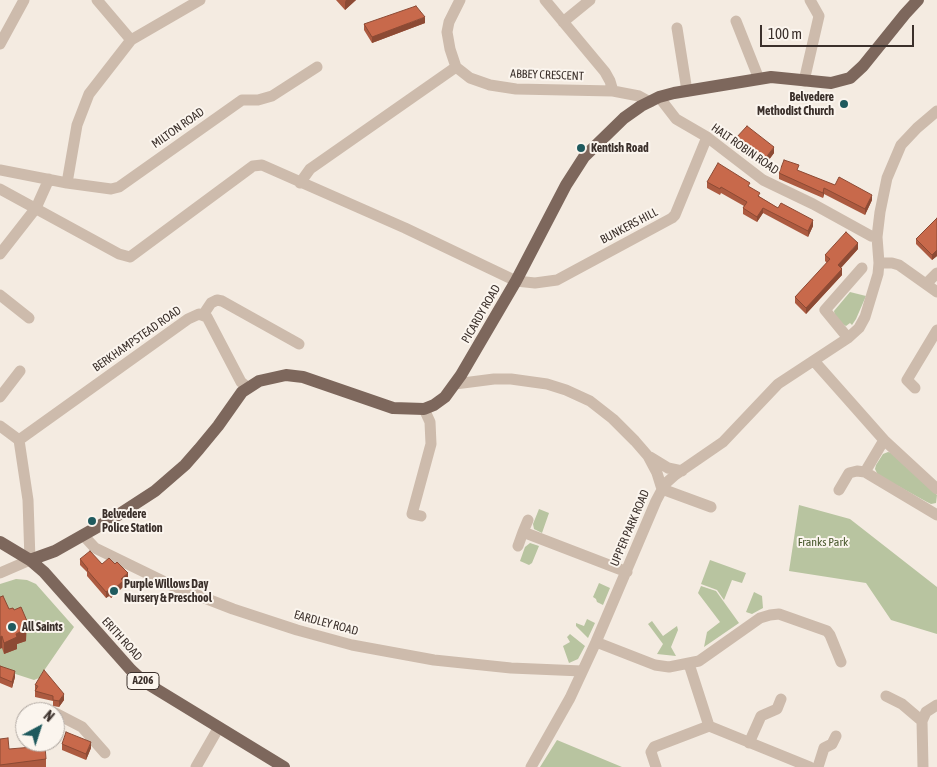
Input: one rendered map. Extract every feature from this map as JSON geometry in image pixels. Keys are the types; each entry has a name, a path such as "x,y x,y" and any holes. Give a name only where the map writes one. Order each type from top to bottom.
{"main road":[{"name":"PICARDY ROAD","path":"424,409 445,397 455,384 516,281 566,185 584,157 624,118 655,99 687,91 782,77 831,83 850,78 863,66 918,0"},
{"path":"30,560 50,553 83,535 135,504 170,479 199,449 247,388 259,381 286,375 303,377 393,408 424,409"},
{"name":"A206","path":"0,542 30,560"},
{"name":"ERITH ROAD","path":"30,560 52,579 131,670 143,681 284,767"}],"street":[{"path":"0,44 24,0"},
{"path":"97,0 131,40"},
{"path":"67,183 77,125 89,94 131,40 200,0"},
{"path":"300,183 310,169 456,67 447,32 449,22 460,0"},
{"path":"545,0 605,72 613,91"},
{"path":"563,22 590,0"},
{"path":"804,80 819,16 810,0"},
{"path":"736,21 759,79"},
{"path":"677,28 687,91"},
{"name":"MILTON ROAD","path":"0,170 67,183 112,189 119,187 242,100 258,100 272,96 317,67"},
{"name":"ABBEY CRESCENT","path":"456,67 470,78 490,85 516,89 613,91 655,99"},
{"name":"HALT ROBIN ROAD","path":"655,99 676,119 707,137 763,180 877,238"},
{"name":"UPPER PARK ROAD","path":"531,767 544,747 596,642 662,489 670,479 723,442 778,384 848,338 865,317 875,285 879,263 877,238 885,184 901,145 937,111"},
{"name":"BUNKERS HILL","path":"516,281 535,283 557,280 669,220 675,215 707,137"},
{"path":"0,189 119,254 130,257 253,166 262,165 405,228 516,281"},
{"path":"0,254 36,208 49,179"},
{"path":"879,263 899,265 937,292"},
{"path":"848,338 825,310 862,268"},
{"path":"926,284 937,272"},
{"path":"0,295 30,318"},
{"name":"BERKHAMPSTEAD ROAD","path":"19,440 188,319 199,314 203,315 211,303 217,300 222,300 299,344"},
{"path":"203,315 210,322 234,370 247,388"},
{"path":"915,388 907,380 937,330"},
{"path":"814,361 884,440 937,489"},
{"path":"0,397 20,371"},
{"path":"455,384 494,379 511,379 547,384 590,401 613,419 648,456 658,473 662,489 711,507"},
{"path":"412,514 431,444 430,422 424,409"},
{"path":"0,426 19,440 28,500 30,560 0,573"},
{"path":"864,472 884,440"},
{"path":"648,456 668,468 682,471"},
{"path":"839,490 850,473 864,472 937,515"},
{"path":"518,546 528,520"},
{"path":"523,532 626,572"},
{"name":"EARDLEY ROAD","path":"83,535 95,548 171,585 233,609 297,630 352,644 434,660 511,668 582,671"},
{"path":"596,642 655,665 670,667 689,664 704,658 760,618 779,614 827,632 841,662"},
{"path":"689,664 709,726"},
{"path":"886,696 902,704 922,721"},
{"path":"749,743 761,716 777,709 781,699"},
{"path":"923,767 922,721 926,712 937,705"},
{"path":"65,718 82,727 105,753"},
{"path":"196,767 219,726"},
{"path":"656,767 651,752 654,747 709,726 749,743 784,762 810,767"},
{"path":"818,767 824,748 832,744 836,736"}],"green space":[{"path":"850,292 866,296 852,325 850,323 846,326 835,316 834,311"},
{"path":"892,453 937,495 936,503 931,504 878,475 875,469 876,465 883,454"},
{"name":"Franks Park","path":"799,505 850,519 937,587 937,634 891,620 866,583 789,571"},
{"path":"539,509 549,513 542,533 534,529 533,524"},
{"path":"530,543 539,546 532,563 529,565 520,561 525,547"},
{"path":"710,560 746,573 742,583 732,580 724,600 717,590 701,584"},
{"path":"16,579 27,580 36,584 74,627 39,678 34,680 0,669 0,584"},
{"path":"599,583 610,588 603,605 593,597"},
{"path":"701,586 716,591 739,623 704,647 707,632 720,622 698,593"},
{"path":"754,592 762,596 763,608 752,614 746,612"},
{"path":"587,619 595,623 588,638 576,626 576,623 584,626"},
{"path":"652,621 663,636 677,626 678,630 671,647 676,656 657,654 663,644 648,624"},
{"path":"570,634 585,646 578,659 569,663 563,646 570,642 567,637"},
{"path":"557,740 622,767 540,767"}],"building":[{"path":"416,6 425,17 372,37 364,24"},
{"path":"747,126 774,147 765,159 736,138"},
{"path":"784,160 799,165 797,170 835,185 839,177 872,195 865,209 824,188 823,193 779,173"},
{"path":"718,163 750,183 748,186 760,193 758,196 778,208 781,203 813,220 808,231 763,208 757,217 743,208 747,202 721,187 720,189 707,182"},
{"path":"937,218 937,250 932,255 916,239"},
{"path":"846,232 858,243 838,265 842,269 806,308 795,297 830,259 825,255"},
{"path":"90,551 102,564 109,558 115,564 117,562 128,573 121,579 123,581 111,592 109,590 106,592 80,559"},
{"name":"All Saints","path":"3,596 9,609 13,608 14,610 21,607 27,621 23,623 26,629 16,634 17,637 4,643 2,636 0,637 0,597"},
{"path":"0,666 15,671 12,682 0,677"},
{"path":"44,670 64,694 59,701 53,700 53,696 35,691 38,686 35,685"},
{"path":"66,732 91,742 86,754 65,745"},
{"path":"8,738 9,749 15,748 15,752 45,752 46,759 0,765 0,739"}],"place":[{"name":"Belvedere Methodist Church","path":"844,104"},
{"name":"Kentish Road","path":"581,148"},
{"name":"Belvedere Police Station","path":"92,521"},
{"name":"Purple Willows Day Nursery & Preschool","path":"114,591"},
{"name":"All Saints","path":"12,627"}]}
